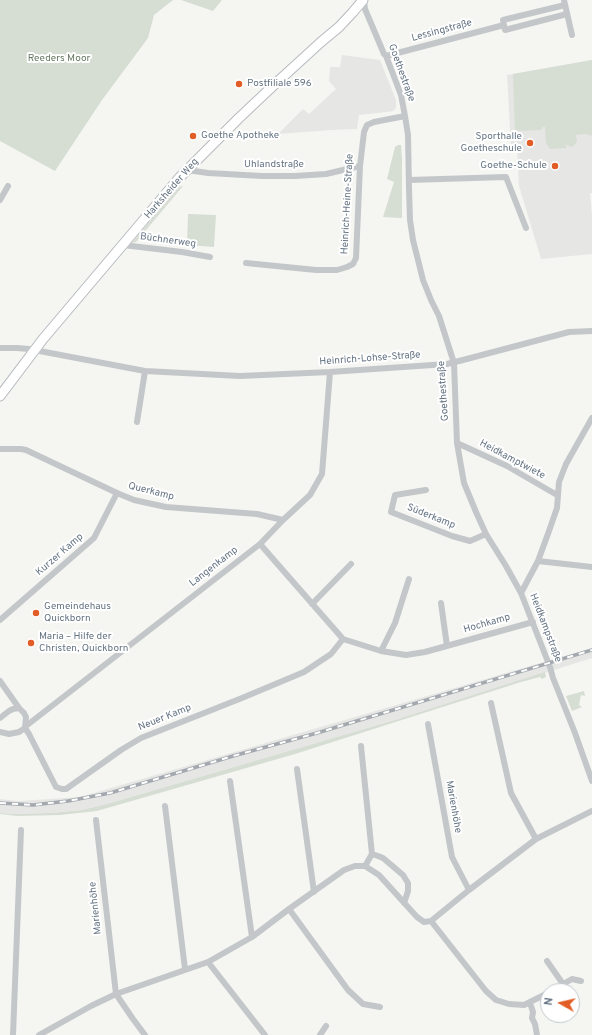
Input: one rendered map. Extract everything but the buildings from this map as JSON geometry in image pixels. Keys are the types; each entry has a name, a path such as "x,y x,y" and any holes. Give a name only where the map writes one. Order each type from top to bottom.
{"main road":[{"name":"Harksheider Weg","path":"0,396 34,350 180,177 275,84 339,27 364,0"}],"street":[{"name":"Goethestraße","path":"364,0 365,9 386,56 401,95 408,135 410,220 413,240 422,275 431,300 439,316 454,362 457,443 464,483 486,534 521,593"},
{"name":"Lessingstraße","path":"567,14 506,30 503,20 564,3 567,14 572,35"},
{"name":"Lessingstraße","path":"386,56 504,25"},
{"name":"Heinrich-Heine-Straße","path":"246,263 316,270 337,270 352,264 356,258 360,166 364,132 367,125 374,122 405,116"},
{"name":"Uhlandstraße","path":"187,170 208,173 262,176 295,176 326,174 360,166"},
{"path":"409,180 506,178 526,228"},
{"path":"0,200 8,186"},
{"name":"Büchnerweg","path":"123,245 210,257"},
{"name":"Heinrich-Lohse-Straße","path":"0,348 34,350 145,371 240,376 330,372 454,362 569,332 592,331"},
{"path":"137,422 145,371"},
{"name":"Langenkamp","path":"0,732 9,734 19,732 260,544 310,495 322,474 330,372"},
{"name":"Heidkampstraße","path":"592,418 566,464 559,482 557,508 538,561 521,593 575,733 592,782"},
{"name":"Heidkamptwiete","path":"457,443 507,466 557,495"},
{"name":"Querkamp","path":"0,449 21,448 134,500 166,507 257,514 284,520"},
{"name":"Süderkamp","path":"426,490 395,495 391,512 452,536 470,541 486,534"},
{"name":"Kurzer Kamp","path":"0,620 94,538 117,493"},
{"path":"260,544 344,640"},
{"path":"538,561 592,567"},
{"path":"312,604 351,564"},
{"path":"381,651 395,623 409,579"},
{"path":"440,603 447,646"},
{"name":"Hochkamp","path":"344,640 381,651 406,655 425,652 532,622"},
{"name":"Neuer Kamp","path":"25,727 56,787 66,789 121,750 141,738 304,672 331,654 344,640"},
{"path":"0,681 24,713 26,717 25,727"},
{"path":"491,703 511,794 536,839"},
{"path":"0,718 9,711 19,708"},
{"name":"Marienhöhe","path":"428,724 452,857 469,890"},
{"path":"361,746 372,854 365,866"},
{"path":"297,769 314,892"},
{"path":"230,781 252,937"},
{"path":"165,806 185,970"},
{"path":"39,1035 116,994 208,962 252,937 344,870 355,866 365,866 379,875 417,917 424,922 431,921 536,839 592,811"},
{"name":"Marienhöhe","path":"96,820 116,994 145,1035"},
{"path":"13,1035 21,830"},
{"path":"372,854 383,858 403,875 408,883 408,891 404,903"},
{"path":"288,910 348,990 363,1004 380,1008"},
{"path":"431,921 486,991 496,1000 518,1006 524,1005 540,997"},
{"path":"547,961 562,983"},
{"path":"208,962 265,1035"},
{"path":"564,983 572,978 581,981"},
{"path":"529,1003 533,1012 532,1018 537,1035"},
{"path":"320,1035 326,1026"}],"shaded area":[{"path":"342,55 380,60 396,100 396,108 393,111 359,115 357,129 278,134 303,109 309,114 336,89 329,81 330,67 340,67"},
{"name":"Goethe-Schule","path":"592,60 592,193 590,193 592,216 592,254 541,259 519,186 517,147 511,147 507,75"},
{"path":"592,648 592,658 395,720 107,804 82,810 51,813 0,813 0,799 19,801 80,797"}],"green space":[{"name":"Reeders Moor","path":"0,0 173,0 154,15 148,38 102,100 55,171 0,141"},
{"path":"181,0 222,0 213,11"},
{"path":"592,60 592,136 586,134 576,135 577,141 574,146 571,147 565,144 567,148 550,149 546,143 545,127 541,130 515,131 513,74"},
{"path":"401,145 402,158 402,218 383,217 394,182 387,179 395,147"},
{"path":"183,186 136,242 132,243 179,187"},
{"path":"188,214 216,215 214,247 187,245"},
{"path":"545,672 546,677 542,679 540,677 521,682 295,754 97,811 60,815 17,816 0,814 51,813 82,810 107,804 395,720"},
{"path":"584,691 585,696 581,695 579,705 582,707 572,711 566,696"}],"railway":[{"path":"0,803 33,805 68,801 110,793 233,756 317,733 592,650"}],"place":[{"name":"Postfiliale 596","path":"239,84"},
{"name":"Goethe Apotheke","path":"193,136"},
{"name":"Sporthalle Goetheschule","path":"530,143"},
{"name":"Goethe-Schule","path":"555,166"},
{"name":"Gemeindehaus Quickborn","path":"36,613"},
{"name":"Maria – Hilfe der Christen, Quickborn","path":"31,643"}]}
